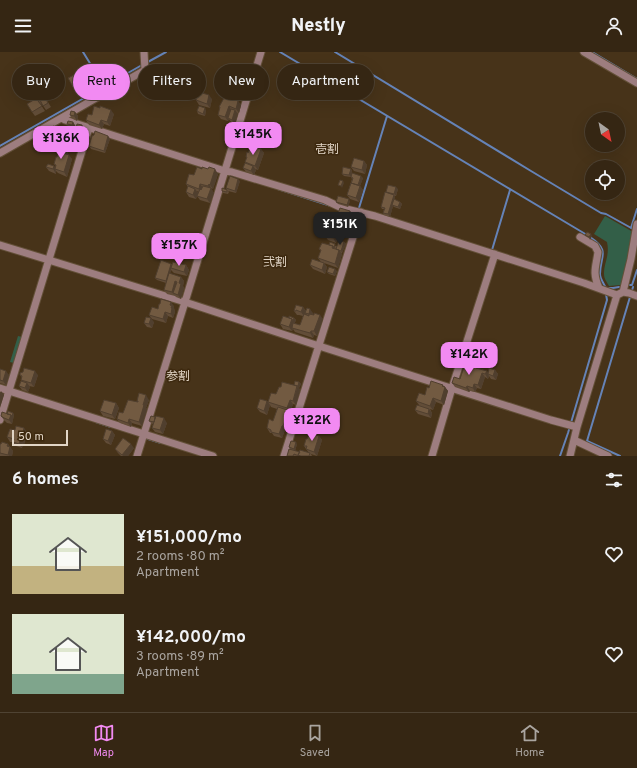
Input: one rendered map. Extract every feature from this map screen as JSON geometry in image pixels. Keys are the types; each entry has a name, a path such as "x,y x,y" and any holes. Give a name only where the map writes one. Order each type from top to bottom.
{"street":[{"path":"0,153 145,70 144,52"},
{"path":"137,456 183,301 225,171 261,52"},
{"path":"584,52 637,83"},
{"path":"62,118 88,129 325,200 360,215 375,216 603,290 628,294"},
{"path":"0,420 47,260 88,129"},
{"path":"284,456 360,215"},
{"path":"570,456 574,440 573,425 628,294 631,259 637,224"},
{"path":"580,237 595,246 598,252 594,274 603,290"},
{"path":"0,245 183,301 551,420 573,425"},
{"path":"432,456 452,388 495,256"},
{"path":"0,388 8,393 213,456"},
{"path":"574,440 608,456"}],"green space":[{"path":"605,216 633,232 628,260 621,285 609,286 604,277 608,251 607,242 594,234"},
{"path":"18,336 22,337 14,363 10,362"}],"building":[{"path":"73,76 73,87 68,78"},
{"path":"206,94 209,95 207,104 196,100 206,100"},
{"path":"34,100 40,100 38,101 42,106 32,112 27,104"},
{"path":"40,100 46,100 48,103 43,106"},
{"path":"223,100 238,101 236,109 229,106 225,117 218,115 219,107"},
{"path":"94,106 100,108 100,106 111,110 107,122 101,120 99,125 86,120 88,114 92,115"},
{"path":"199,106 205,108 203,114 197,111"},
{"path":"231,109 235,110 232,120 228,118"},
{"path":"71,111 75,112 74,116 70,115"},
{"path":"68,121 73,122 72,125 67,124"},
{"path":"77,124 82,125 79,139 74,138"},
{"path":"69,125 75,127 72,138 66,135"},
{"path":"53,126 58,128 57,131 52,129"},
{"path":"95,131 108,136 104,151 89,146"},
{"path":"54,134 71,140 69,147 51,142"},
{"path":"86,135 89,136 86,146 83,145"},
{"path":"59,146 65,148 63,153 69,155 64,172 55,169 56,165 54,164 59,152 57,151"},
{"path":"251,146 261,149 255,166 245,162 247,152 248,153"},
{"path":"354,158 364,161 362,170 351,167"},
{"path":"245,163 253,166 251,171 243,168"},
{"path":"48,164 54,166 53,169 46,167"},
{"path":"197,167 202,169 202,167 208,169 209,167 215,169 210,185 200,184 199,189 186,184 189,174 194,175"},
{"path":"343,167 351,169 349,175 342,174"},
{"path":"352,173 361,176 358,185 351,183 353,178 351,177"},
{"path":"230,176 238,179 235,191 226,188"},
{"path":"340,180 343,181 341,186 338,185"},
{"path":"351,183 360,186 356,198 347,195"},
{"path":"388,185 396,187 394,194 386,192"},
{"path":"188,186 195,189 193,195 186,192"},
{"path":"203,186 211,188 207,199 197,196"},
{"path":"222,188 227,190 227,192 222,191"},
{"path":"385,192 394,195 388,214 383,213 385,208 381,207"},
{"path":"338,196 349,199 347,205 336,202"},
{"path":"394,199 400,202 398,207 392,205"},
{"path":"340,208 350,211 346,224 335,221"},
{"path":"329,223 337,226 333,238 325,236"},
{"path":"587,232 591,234 589,237 585,235"},
{"path":"339,240 344,242 341,251 336,249"},
{"path":"330,242 335,244 334,248 333,246 329,245"},
{"path":"322,243 333,246 332,248 339,250 335,264 318,258 321,250 319,249"},
{"path":"312,259 324,263 322,270 310,265"},
{"path":"161,260 171,264 166,281 155,278"},
{"path":"173,262 186,265 184,272 171,268"},
{"path":"329,267 335,269 333,274 327,272"},
{"path":"169,273 181,277 178,295 173,293 177,282 175,281 172,292 164,290"},
{"path":"161,299 171,302 170,305 172,306 171,314 165,312 163,319 149,315 152,307 158,309"},
{"path":"296,305 303,307 301,312 296,310 294,311"},
{"path":"307,308 310,309 309,314 305,313"},
{"path":"314,313 320,315 314,331 311,331 310,333 292,328 293,323 300,325 304,314 309,316 309,314 314,315"},
{"path":"283,316 292,319 289,327 280,324"},
{"path":"146,317 151,318 149,324 144,323"},
{"path":"467,362 476,366 476,368 487,371 485,374 482,373 478,385 474,384 473,388 467,386 466,388 452,383 454,377 460,379"},
{"path":"24,368 35,371 31,383 21,380 22,376 20,373 23,372"},
{"path":"489,368 495,370 493,376 488,374"},
{"path":"0,369 6,371 3,381 0,380"},
{"path":"21,381 27,383 25,388 19,386"},
{"path":"295,381 299,382 298,386 294,385"},
{"path":"431,381 445,387 441,401 433,398 430,406 416,401 419,393 425,395 427,387 429,388"},
{"path":"282,382 297,386 293,401 290,400 287,408 268,402 271,393 276,394 279,387 281,387"},
{"path":"139,393 146,395 139,422 129,419 128,423 117,419 119,412 123,413 128,400 138,402"},
{"path":"260,399 267,401 264,411 257,408"},
{"path":"104,400 116,403 112,415 100,411"},
{"path":"417,405 429,409 428,414 415,410"},
{"path":"278,407 287,410 284,417 286,418 279,434 271,432 271,430 267,428 269,419 273,421"},
{"path":"8,411 13,413 12,416 7,414"},
{"path":"2,412 11,415 9,420 1,416"},
{"path":"151,416 155,417 154,422 149,421"},
{"path":"156,416 164,418 160,430 152,428"},
{"path":"16,426 24,428 19,444 13,442 14,439 7,437 10,429 15,430"},
{"path":"106,429 112,431 108,441 103,439"},
{"path":"310,433 319,436 314,452 306,449 307,446 304,446"},
{"path":"123,438 131,444 122,455 115,449"},
{"path":"291,441 296,442 294,449 289,447"},
{"path":"2,442 8,444 7,446 10,447 8,455 0,453 0,444"},
{"path":"289,449 300,452 298,455 299,456 294,454 293,456 287,456"},
{"path":"300,450 310,453 309,456 298,455"}],"waterway":[{"path":"83,52 90,64"},
{"path":"146,63 166,52"},
{"path":"280,52 587,235"},
{"path":"335,52 601,213 606,214 633,229"},
{"path":"592,52 637,79"},
{"path":"0,146 138,67"},
{"path":"359,208 387,116"},
{"path":"278,189 331,206"},
{"path":"492,250 510,190"},
{"path":"631,228 637,209"},
{"path":"350,214 359,216"},
{"path":"590,237 600,246 602,250 603,254 600,274 606,289"},
{"path":"630,285 632,285 637,270"},
{"path":"606,288 619,287"},
{"path":"620,456 587,441 633,287"},
{"path":"560,456 607,300 606,294"},
{"path":"96,422 111,427"},
{"path":"145,438 161,443"}],"district":[{"name":"壱割","path":"327,149"},
{"name":"弐割","path":"275,262"},
{"name":"参割","path":"178,376"}]}
